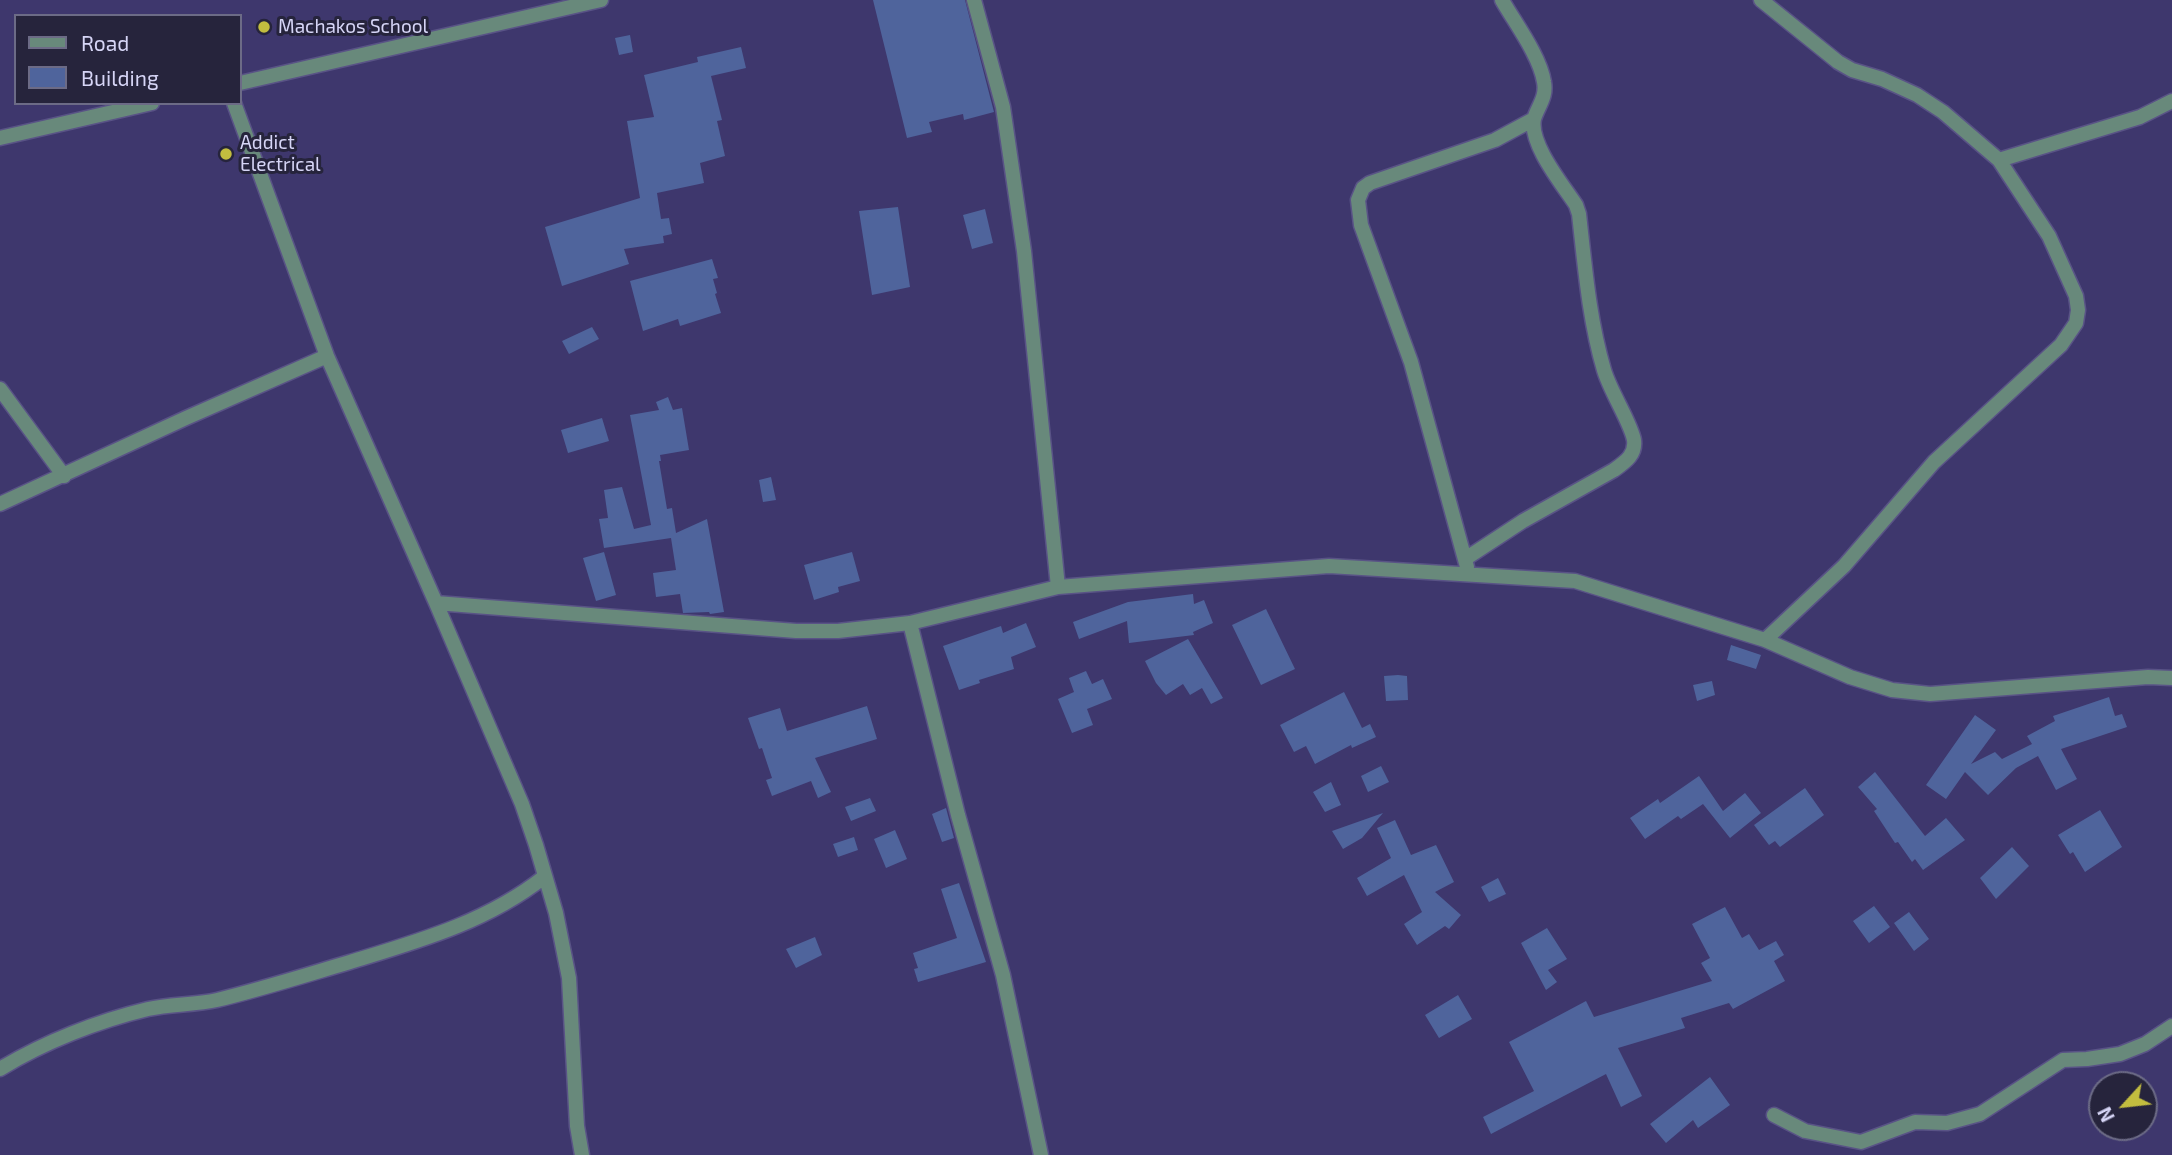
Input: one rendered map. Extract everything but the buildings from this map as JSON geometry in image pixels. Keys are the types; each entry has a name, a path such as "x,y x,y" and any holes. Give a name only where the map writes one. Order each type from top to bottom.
{"street":[{"path":"242,83 601,0"},
{"path":"974,0 1003,107 1024,251 1058,587"},
{"path":"1465,559 1523,521 1614,470 1627,461 1634,449 1631,432 1610,388 1596,344 1576,205 1541,150 1534,133 1534,119 1545,94 1542,74 1502,0"},
{"path":"1761,0 1845,66 1917,95 1943,112 1999,160 2049,236 2076,296 2078,310 2076,323 2061,345 1934,462 1844,566 1765,640"},
{"path":"1999,160 2140,117 2172,101"},
{"path":"0,138 143,105"},
{"path":"235,105 327,356 522,804 536,845 565,953 569,978 576,1112 582,1155"},
{"path":"1469,575 1411,362 1362,225 1358,200 1363,188 1370,183 1495,140 1534,119"},
{"path":"0,504 327,356"},
{"path":"0,389 64,476"},
{"path":"436,603 796,631 838,631 910,624 1058,587 1329,566 1575,581 1765,640 1850,677 1892,690 1982,691 2148,677 2172,678"},
{"path":"910,624 958,815 1003,975 1041,1155"},
{"path":"0,1069 36,1050 148,1009 183,1002 214,1001 449,930 495,910 520,896 544,877"},
{"path":"1773,1115 1805,1131 1861,1142 1915,1122 1947,1123 1980,1114 2063,1060 2120,1054 2145,1044 2172,1026"}],"place":[{"name":"Machakos School","path":"264,27"},
{"name":"Addict Electrical","path":"226,154"}]}
